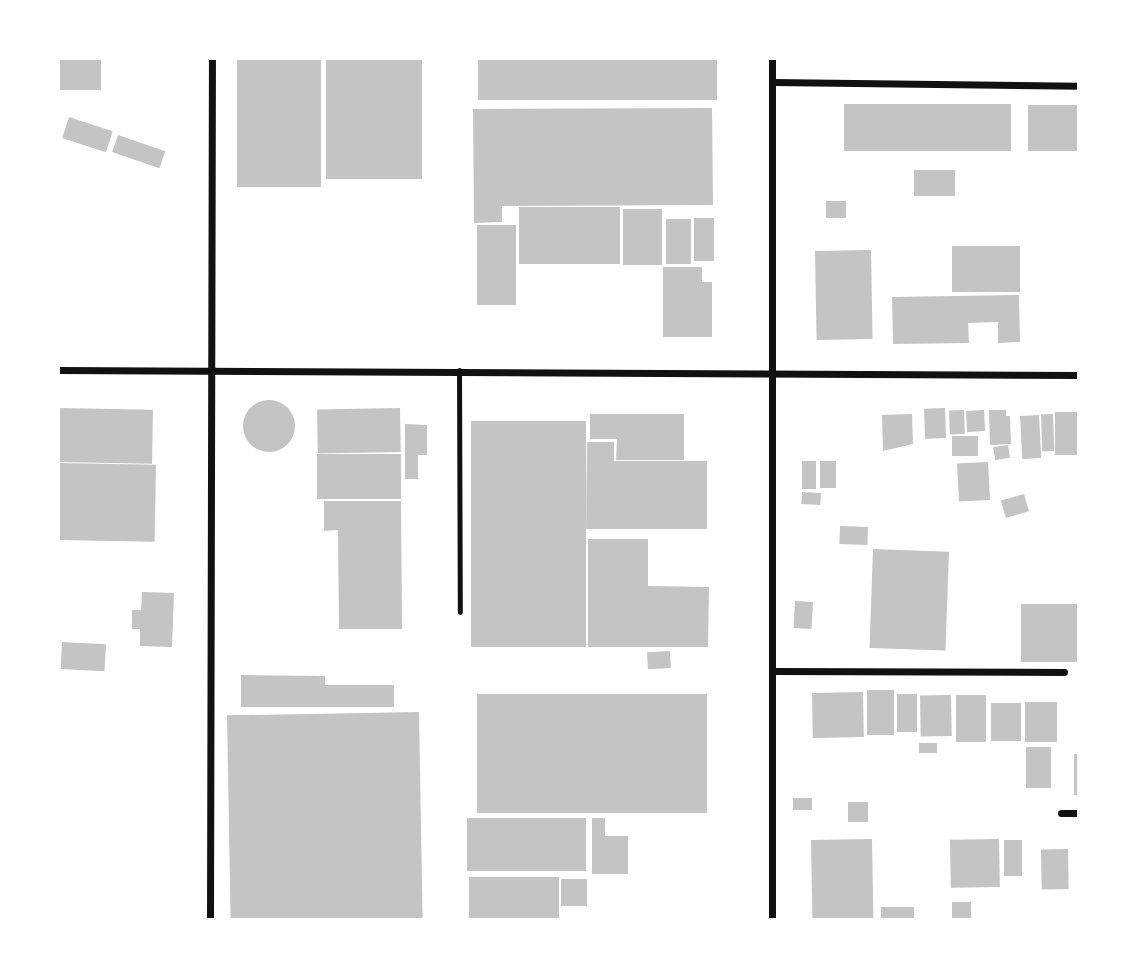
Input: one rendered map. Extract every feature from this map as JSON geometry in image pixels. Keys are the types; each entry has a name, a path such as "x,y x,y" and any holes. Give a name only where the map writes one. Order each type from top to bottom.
{"street":[{"path":"210,920 212,58"},
{"path":"772,58 772,920"},
{"path":"772,82 1079,86"},
{"path":"58,370 1079,375"},
{"path":"773,671 1063,673"},
{"path":"1061,813 1079,813"}],"lane":[{"path":"459,370 460,612"}],"building":[{"path":"58,58 101,58 101,90 58,90"},
{"path":"237,58 321,58 321,187 237,187"},
{"path":"326,58 422,58 422,179 326,179"},
{"path":"478,58 717,58 717,100 478,100"},
{"path":"844,104 1011,104 1011,151 844,151"},
{"path":"1028,105 1079,105 1079,151 1028,151"},
{"path":"712,108 713,205 502,206 502,222 474,223 473,109"},
{"path":"69,117 113,131 106,152 62,138"},
{"path":"118,135 165,151 159,168 112,152"},
{"path":"914,170 955,170 955,196 914,196"},
{"path":"826,201 846,201 846,218 826,218"},
{"path":"519,207 620,207 620,264 519,264"},
{"path":"623,209 662,209 662,265 623,265"},
{"path":"694,218 714,218 714,261 694,261"},
{"path":"666,219 691,219 691,264 666,264"},
{"path":"477,225 516,225 516,305 477,305"},
{"path":"952,246 1020,246 1020,292 952,292"},
{"path":"871,250 873,339 817,340 815,251"},
{"path":"663,267 702,267 702,282 712,282 712,337 663,337"},
{"path":"1019,295 1020,342 998,343 998,322 968,323 969,343 893,344 892,297"},
{"path":"269,400 279,402 287,408 293,416 293,436 287,444 279,450 269,452 259,450 251,444 245,436 243,426 245,416 251,408 259,402"},
{"path":"58,408 153,410 152,464 58,462"},
{"path":"400,408 401,452 318,453 317,409"},
{"path":"945,408 946,438 925,439 924,409"},
{"path":"964,410 965,434 950,435 949,411"},
{"path":"984,410 985,431 967,432 966,411"},
{"path":"989,410 1006,410 1006,416 1010,416 1011,444 990,445"},
{"path":"1055,412 1079,412 1079,455 1055,455"},
{"path":"590,414 684,414 684,460 616,460 617,439 590,439"},
{"path":"912,414 913,444 883,451 882,415"},
{"path":"1041,414 1053,414 1054,451 1042,451"},
{"path":"1039,415 1041,458 1022,459 1020,416"},
{"path":"471,421 586,421 586,647 471,647"},
{"path":"405,424 427,425 427,455 418,455 418,479 405,479"},
{"path":"952,436 978,436 978,456 952,456"},
{"path":"587,442 614,442 614,461 707,461 707,529 586,529"},
{"path":"1008,445 1010,458 995,460 993,447"},
{"path":"317,454 401,454 401,499 317,499"},
{"path":"802,461 816,461 816,489 802,489"},
{"path":"820,461 836,461 836,488 820,488"},
{"path":"988,462 990,500 959,502 957,464"},
{"path":"58,463 156,465 155,542 58,540"},
{"path":"802,492 821,493 820,505 801,504"},
{"path":"1024,494 1029,511 1006,518 1001,501"},
{"path":"324,501 401,501 402,629 339,629 338,530 324,531"},
{"path":"840,526 868,527 867,545 839,544"},
{"path":"588,539 648,539 648,586 709,587 708,647 588,647"},
{"path":"873,549 949,552 945,651 870,648"},
{"path":"142,592 174,593 172,647 140,646 140,629 132,629 132,610 141,610"},
{"path":"795,601 813,602 812,629 794,628"},
{"path":"1021,604 1079,604 1079,662 1021,662"},
{"path":"62,642 106,644 105,671 61,669"},
{"path":"670,651 671,668 648,669 647,652"},
{"path":"241,675 325,676 325,685 394,685 394,707 241,707"},
{"path":"867,690 894,690 894,735 867,735"},
{"path":"863,692 864,737 813,738 812,693"},
{"path":"477,694 707,694 707,813 477,813"},
{"path":"897,694 917,694 917,732 897,732"},
{"path":"951,695 952,736 921,737 920,696"},
{"path":"956,695 986,695 986,742 956,742"},
{"path":"1025,702 1057,702 1057,742 1025,742"},
{"path":"991,703 1021,703 1021,741 991,741"},
{"path":"419,712 423,920 231,920 227,715"},
{"path":"919,743 937,743 937,753 919,753"},
{"path":"1026,747 1051,747 1051,788 1026,788"},
{"path":"1074,754 1079,754 1079,795 1074,795"},
{"path":"793,798 812,798 812,810 793,810"},
{"path":"848,802 868,802 868,822 848,822"},
{"path":"467,818 586,818 586,871 467,871"},
{"path":"592,818 605,818 605,836 628,836 628,874 592,874"},
{"path":"872,839 873,920 812,920 811,840"},
{"path":"999,839 1000,887 951,888 950,840"},
{"path":"1004,840 1022,840 1022,876 1004,876"},
{"path":"1041,849 1068,849 1069,889 1042,889"},
{"path":"469,877 559,877 559,920 469,920"},
{"path":"561,879 587,879 587,906 561,906"},
{"path":"952,902 971,902 971,920 952,920"},
{"path":"881,907 914,907 914,920 881,920"}]}
